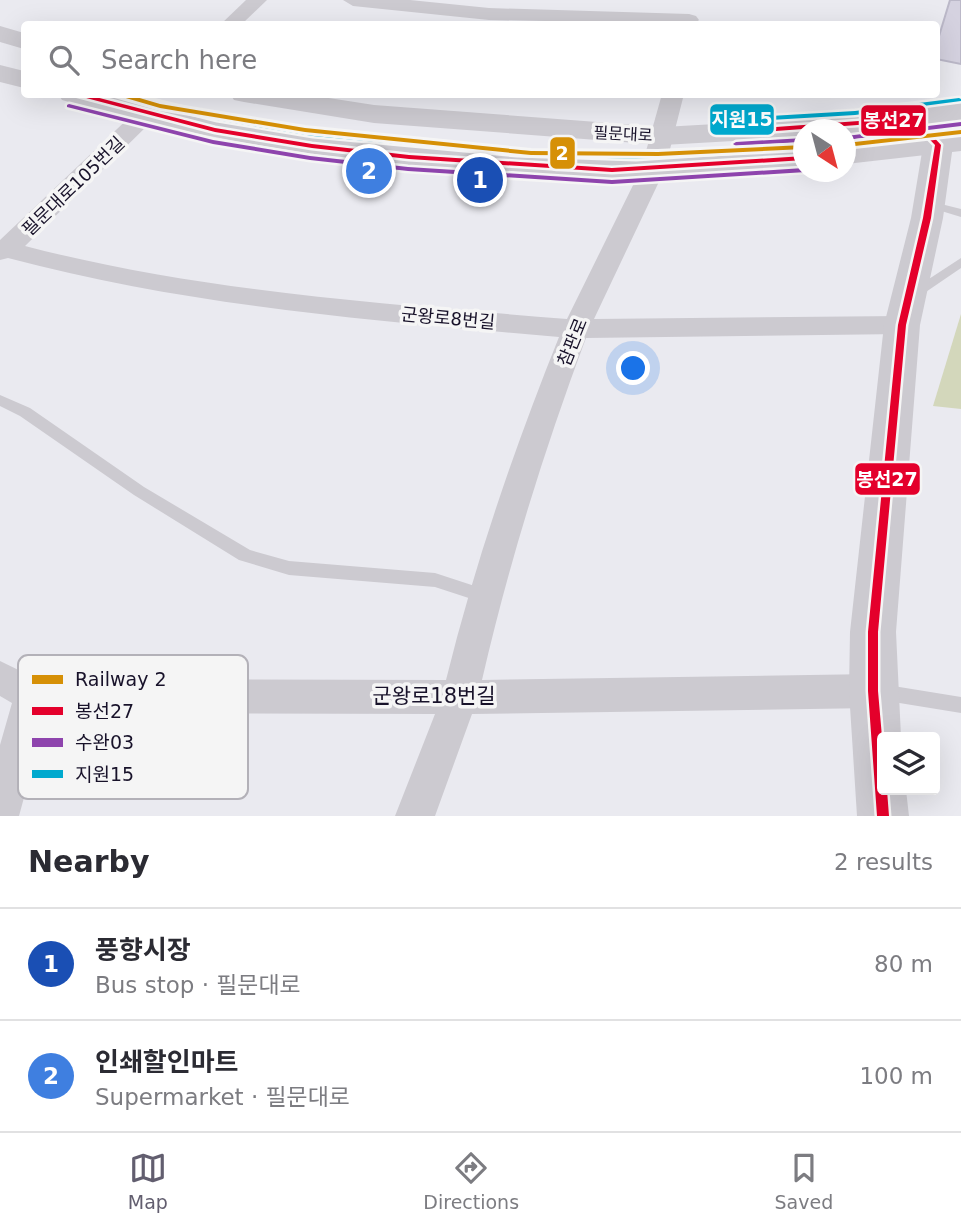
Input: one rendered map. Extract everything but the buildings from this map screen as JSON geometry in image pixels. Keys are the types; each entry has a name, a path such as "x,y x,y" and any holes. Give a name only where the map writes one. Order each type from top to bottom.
{"main road":[{"path":"0,34 21,40"},
{"path":"0,73 21,79"},
{"name":"필문대로","path":"85,98 144,116 306,146 411,158 519,166 653,169 793,159"},
{"name":"필문대로","path":"270,98 374,114 663,136 938,135"},
{"name":"필문대로","path":"856,153 938,135 961,111"},
{"path":"883,816 873,691 873,632 893,405 906,312 945,209 938,135"}],"street":[{"path":"234,21 257,0"},
{"path":"353,0 489,14 689,15"},
{"name":"참판로","path":"415,816 460,697 484,596 538,427 576,329 653,169 672,98"},
{"name":"필문대로105번길","path":"2,250 144,116"},
{"name":"군왕로8번길","path":"2,250 69,266 245,297 349,310 576,329 906,312"},
{"name":"군왕로18번길","path":"0,677 18,687"},
{"name":"군왕로18번길","path":"248,697 460,697 873,691"},
{"path":"0,813 18,749"}],"lane":[{"path":"906,312 961,262"},
{"path":"0,400 25,412 139,491 245,555 289,568 435,580 484,596"},
{"path":"873,691 961,705"}],"green space":[{"path":"961,314 961,409 933,406"}],"rail line":[{"name":"2","path":"130,98 160,106 305,130 531,153 658,154 793,148"},
{"name":"2","path":"856,144 961,132"}],"transit line":[{"name":"봉선27","path":"90,98 215,130 312,146 409,157 612,170 793,159"},
{"name":"지원15","path":"134,98 217,118 313,134 517,153 636,157 793,147"},
{"name":"지원15","path":"734,120 855,113 959,100"},
{"name":"수완03","path":"69,106 213,142 310,158 408,169 612,182 793,171"},
{"name":"봉선27","path":"733,132 914,119 938,145"},
{"name":"수완03","path":"856,137 961,124"},
{"name":"수완03","path":"736,144 793,141"},
{"name":"봉선27","path":"883,816 873,691 873,632 902,325 927,218 938,145"}],"place":[{"name":"인쇄할인마트","path":"369,171"},
{"name":"풍향시장","path":"480,180"}]}
